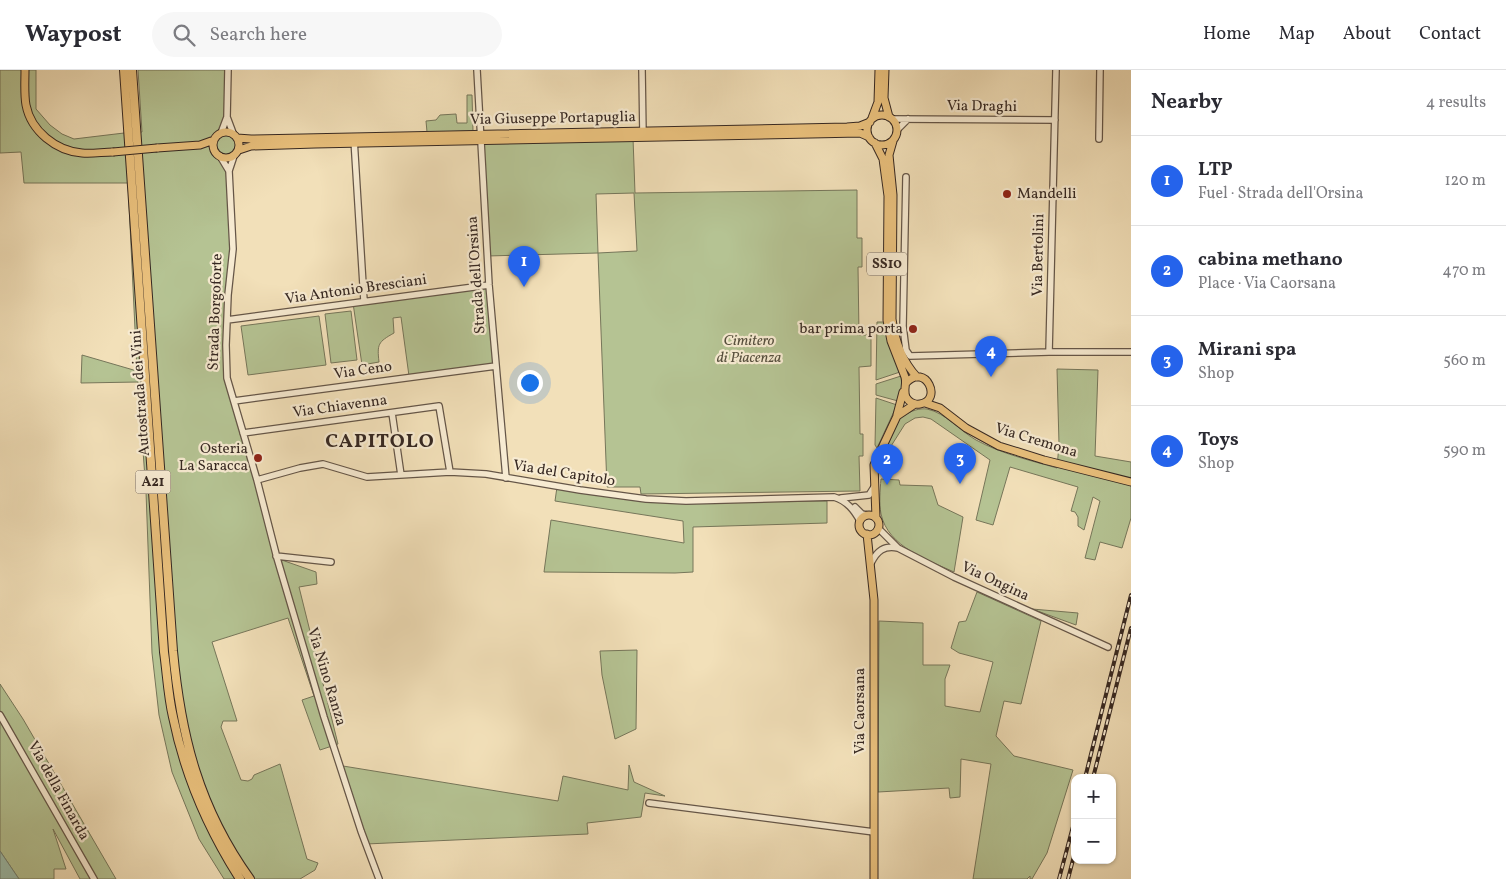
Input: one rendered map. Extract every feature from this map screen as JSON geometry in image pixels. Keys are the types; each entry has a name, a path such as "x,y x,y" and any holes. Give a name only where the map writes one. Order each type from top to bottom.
{"highway":[{"name":"Autostrada dei Vini","path":"124,70 164,652 172,715 186,772 197,800 214,835 240,879"},
{"name":"Autostrada dei Vini","path":"132,70 168,584 180,713 191,760 204,797 228,846 250,879"}],"main road":[{"path":"25,70 26,105 30,119 40,133 54,144 68,150 82,153 113,152 200,145 214,140 221,133 227,132 235,136 240,144 236,153 228,158 200,145"},
{"path":"869,137 868,127 878,102 879,70"},
{"path":"884,70 884,98 897,130"},
{"path":"871,121 880,115 891,118"},
{"name":"Via Giuseppe Portapuglia","path":"235,136 251,139 354,140 480,138 847,127 860,126 871,121"},
{"name":"SS10","path":"897,130 889,155 893,194 892,320 902,356 917,377 929,383 931,392 940,408"},
{"name":"Via Giuseppe Portapuglia","path":"643,134 857,133 869,137"},
{"name":"SS10","path":"869,137 875,143 883,159 888,196 887,320 891,341 904,372 908,400 915,404"},
{"path":"214,140 217,153"},
{"name":"Via Giuseppe Portapuglia","path":"236,153 251,146 354,140"},
{"path":"875,143 884,145 892,141"},
{"path":"871,516 875,494 874,465 897,416 905,386 913,378 917,377"},
{"path":"925,403 931,392"},
{"path":"897,416 915,404 925,403 940,408"},
{"name":"Via Cremona","path":"940,408 966,428 999,446 1044,460 1131,482"},
{"path":"869,543 871,536 877,530 879,524 871,516 864,516 860,521 862,530 867,534 877,530"},
{"name":"Via Caorsana","path":"867,534 874,600 874,879"}],"street":[{"path":"221,133 227,116 228,70"},
{"name":"Strada dell'Orsina","path":"477,70 489,285 506,478"},
{"path":"642,70 643,134"},
{"name":"Via Bertolini","path":"1049,352 1056,70"},
{"path":"1099,139 1100,70"},
{"path":"227,116 235,136"},
{"name":"Via Draghi","path":"891,118 1054,120"},
{"path":"897,130 908,118"},
{"path":"354,140 364,301"},
{"name":"Strada Borgoforte","path":"217,153 228,172 233,249 227,320 227,378 257,480"},
{"name":"Strada Borgoforte","path":"228,172 236,153"},
{"path":"906,177 903,326 906,350 910,356 1131,352"},
{"name":"Via Antonio Bresciani","path":"227,320 489,285"},
{"name":"Via Ceno","path":"234,401 496,366"},
{"name":"Via Chiavenna","path":"243,433 439,406 450,472"},
{"path":"392,413 401,475"},
{"name":"Via del Capitolo","path":"257,480 316,464 336,467 367,477 450,472 486,474 646,499 686,500 841,499 869,495 875,485"},
{"name":"Via Nino Ranza","path":"257,480 276,556 324,717 361,831 379,879"},
{"path":"841,499 862,514 871,516"},
{"path":"841,499 856,513 860,521"},
{"name":"Via Ongina","path":"877,530 898,548 974,588 1108,647"},
{"path":"871,563 880,550 891,547 898,548"},
{"path":"276,556 331,562"},
{"name":"Via della Finarda","path":"0,715 94,879"},
{"path":"649,803 874,832"}],"green space":[{"path":"0,70 36,70 36,109 50,125 62,134 74,139 142,132 138,70 229,70 231,125 238,134 242,144 238,156 232,162 229,187 234,248 228,319 227,378 276,558 316,572 317,584 299,587 338,744 320,750 302,700 314,696 288,618 212,642 237,721 223,721 221,727 241,780 248,781 254,775 280,764 307,859 318,863 315,870 300,879 224,879 199,839 172,772 159,715 152,653 146,492 138,382 81,383 82,355 137,371 128,183 24,183 21,152 0,153"},
{"path":"467,95 472,95 473,131 427,132 426,121 436,120 440,115 456,114 457,123 467,123"},
{"name":"Cimitero di Piacenza","path":"633,138 635,193 857,190 857,238 862,238 862,267 858,267 859,335 871,335 871,366 859,367 860,434 863,434 863,456 859,456 860,491 641,494 640,487 607,487 598,253 487,256 480,141","holes":["634,193 637,251 598,253 596,194"]},
{"path":"489,285 496,366 409,376 401,317 393,318 394,333 380,344 378,351 379,362 362,365 353,303"},
{"path":"351,311 357,360 331,363 325,314"},
{"path":"319,316 326,365 248,375 241,326"},
{"path":"877,322 884,322 888,343 900,372 876,380"},
{"path":"1057,369 1098,370 1095,456 1131,462 1131,518 1122,548 1100,542 1095,560 1085,558 1100,501 1093,497 1084,530 1078,526 1078,517 1075,512 1071,511 1078,487 1010,467 993,525 976,520 990,460 931,419 915,418 905,424 886,454 886,465 878,471 881,459 900,418 904,414 924,409 940,414 986,445 1057,468 1059,444"},
{"path":"901,376 902,388 898,401 876,395 876,384"},
{"path":"876,398 897,405 877,448 875,445"},
{"path":"881,479 899,480 900,485 932,486 938,505 963,517 954,572 910,551 892,535 885,525 881,514"},
{"path":"557,487 684,502 827,501 827,523 693,527 693,572 544,572 551,520 684,543 683,521 555,501"},
{"path":"977,592 1041,621 1021,704 1004,701 996,736 1014,756 1073,770 1047,853 1032,879 1030,879 1030,876 1027,879 973,879 991,764 961,759 960,797 950,798 949,788 878,792 879,621 923,623 923,665 950,665 945,679 945,706 980,712 993,662 959,653 951,648 959,622 966,621"},
{"path":"1032,609 1078,613 1076,625"},
{"path":"637,650 636,729 615,739 602,675 600,651"},
{"path":"0,684 23,719 116,879 80,879 53,829 66,869 54,869 54,879 19,879 0,851"},
{"path":"629,765 634,782 665,796 645,793 641,817 587,823 588,834 366,844 361,834 343,766 558,801 563,776 628,790"}],"shaded area":[{"path":"0,851 19,879 0,879"}],"railway":[{"path":"1086,774 1131,595"},
{"path":"1094,774 1131,628"},
{"path":"1059,879 1071,834"},
{"path":"1068,879 1072,864"}],"place":[{"name":"Mandelli","path":"1007,194"},
{"name":"LTP","path":"524,287"},
{"name":"bar prima porta","path":"913,329"},
{"name":"Toys","path":"991,377"},
{"name":"Osteria La Saracca","path":"258,458"},
{"name":"Mirani spa","path":"960,484"},
{"name":"cabina methano","path":"887,485"}],"district":[{"name":"CAPITOLO","path":"380,442"}]}
